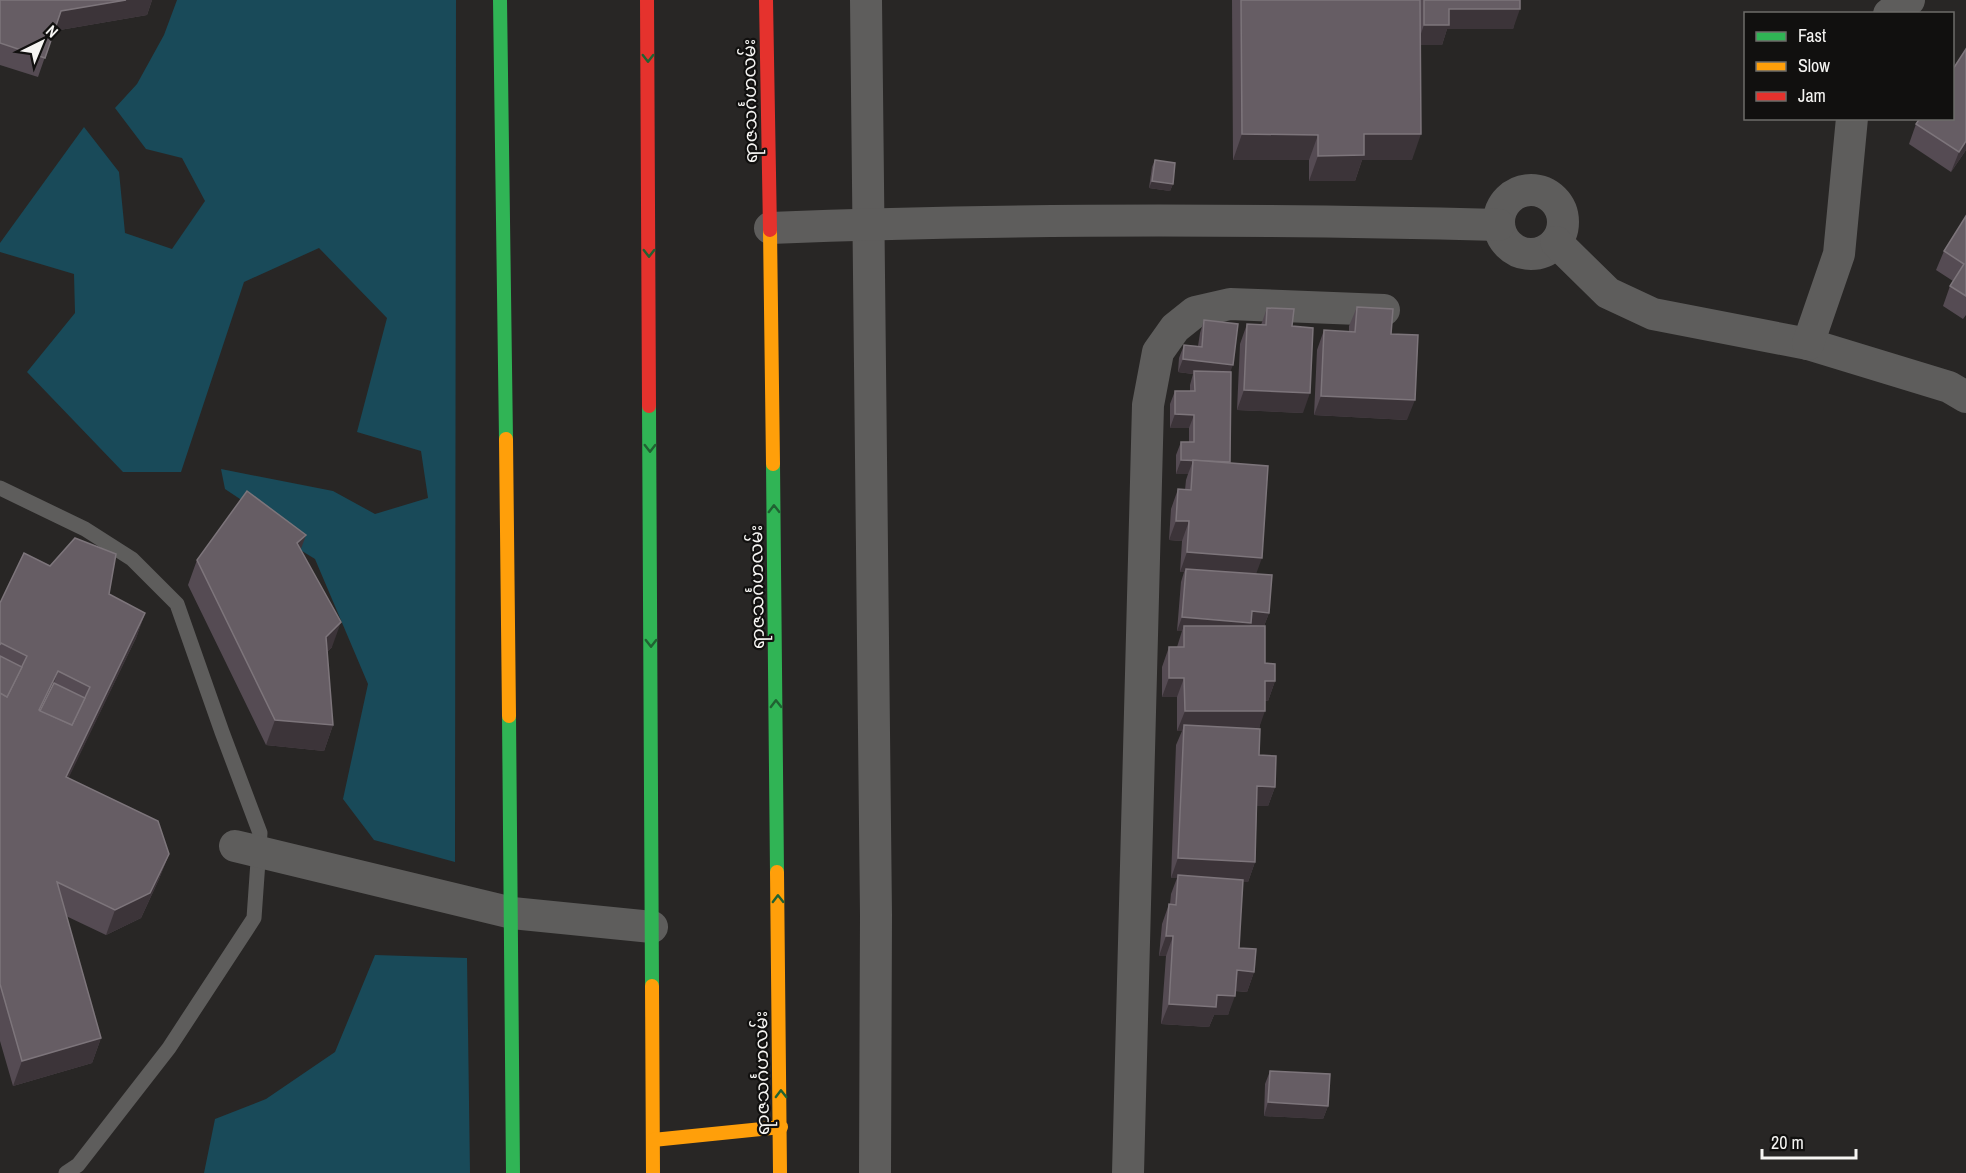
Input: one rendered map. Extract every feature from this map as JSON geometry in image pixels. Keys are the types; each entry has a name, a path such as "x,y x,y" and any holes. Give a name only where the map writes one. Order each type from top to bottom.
{"main road":[{"path":"500,0 512,913 513,1173"},
{"path":"647,0 653,1173"},
{"name":"ရာဇသင်္ဂဟလမ်း","path":"765,0 770,228 780,1173"},
{"path":"653,1140 781,1128"}],"street":[{"path":"866,0 876,915 875,1173"},
{"path":"1892,12 1909,0"},
{"path":"1808,344 1839,254 1852,120"},
{"path":"1526,190 1539,191 1551,196 1559,206 1563,218 1562,230 1556,242 1546,250 1534,254 1522,253 1511,247 1502,237 1499,225 1500,213 1505,201 1515,193 1526,190"},
{"path":"770,228 867,224 1301,220 1499,225"},
{"path":"1556,242 1608,293 1653,314 1808,344 1949,387 1966,397"},
{"path":"1128,1173 1148,405 1158,352 1175,328 1195,312 1230,304 1384,310"},
{"path":"247,849 512,913 652,927"}],"lane":[{"path":"0,488 85,529 132,559 177,604 260,833 247,849 254,918 169,1048 78,1165 66,1173"}],"water":[{"path":"177,0 456,0 455,862 374,840 343,799 368,684 315,559 289,543 246,503 225,489 221,469 333,491 375,514 428,498 421,451 357,432 387,318 319,248 244,282 181,472 123,472 27,372 75,313 74,274 0,252 0,243 84,127 119,172 125,233 172,249 205,201 182,158 146,149 115,108 137,84 164,35"},
{"path":"375,955 467,958 470,1173 204,1173 215,1119 266,1099 335,1052"}],"building":[{"path":"0,0 126,0 61,11 45,58 0,43"},
{"path":"1241,0 1420,0 1421,134 1364,134 1364,155 1318,156 1318,135 1242,134"},
{"path":"1424,0 1520,0 1520,9 1449,9 1449,25 1424,25"},
{"path":"1966,49 1966,141 1959,152 1916,124 1919,120 1954,120 1954,67"},
{"path":"1155,160 1175,163 1173,184 1152,181"},
{"path":"1966,216 1966,296 1950,286 1964,264 1944,251"},
{"path":"1357,307 1393,309 1391,334 1418,335 1415,400 1321,396 1324,330 1355,332"},
{"path":"1267,308 1294,309 1292,326 1313,328 1310,393 1244,390 1247,324 1266,325"},
{"path":"1204,320 1238,324 1233,365 1183,359 1184,345 1202,347"},
{"path":"1194,371 1231,372 1230,462 1181,460 1181,442 1194,442 1194,415 1175,414 1175,391 1195,391"},
{"path":"1193,460 1268,466 1262,558 1187,552 1189,521 1176,521 1178,489 1191,490"},
{"path":"247,491 306,535 297,543 341,622 326,637 333,725 275,720 197,560"},
{"path":"75,538 116,554 109,594 145,613 66,777 158,821 169,854 150,893 115,910 57,882 101,1038 22,1061 0,984 0,693 7,697 27,656 1,643 0,645 0,603 24,553 50,566","holes":["58,671 90,687 72,725 39,710"]},
{"path":"1186,569 1272,575 1269,613 1252,611 1251,623 1182,617"},
{"path":"1184,626 1265,626 1265,663 1275,664 1275,681 1265,681 1265,711 1185,711 1184,678 1169,678 1169,647 1184,647"},
{"path":"0,656 22,667 7,697 0,693"},
{"path":"54,683 85,698 72,725 40,711"},
{"path":"1184,725 1260,729 1259,755 1276,756 1275,787 1257,786 1255,862 1178,858"},
{"path":"1178,875 1243,880 1239,948 1256,949 1254,972 1237,970 1235,996 1217,995 1216,1007 1169,1004 1173,936 1166,936 1169,904 1176,905"},
{"path":"1270,1071 1330,1074 1328,1106 1268,1102"}],"traffic: fast":[{"path":"500,0 506,439"},
{"path":"649,406 652,986"},
{"path":"773,464 777,872"},
{"path":"509,716 513,1173"}],"traffic: slow":[{"path":"770,230 773,464"},
{"path":"506,439 509,716"},
{"path":"777,872 780,1173"},
{"path":"652,986 653,1173"},
{"path":"653,1140 781,1127"}],"traffic: jam":[{"path":"647,0 649,406"},
{"path":"766,0 770,230"}]}
